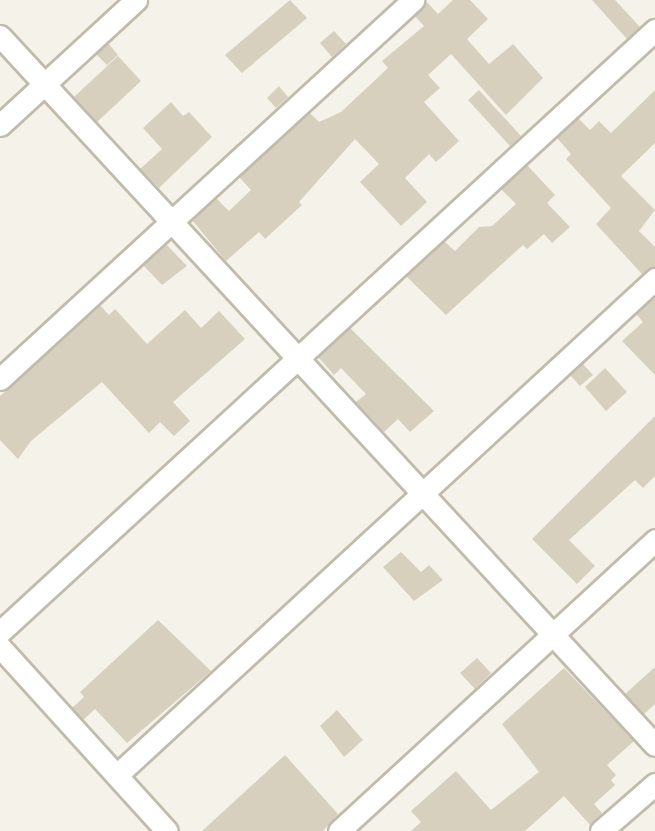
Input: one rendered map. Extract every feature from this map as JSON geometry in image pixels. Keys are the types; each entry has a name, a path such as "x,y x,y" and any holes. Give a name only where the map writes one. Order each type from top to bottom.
{"street":[{"path":"0,125 136,0"},
{"path":"0,379 413,0"},
{"path":"0,632 655,30"},
{"path":"0,36 425,493 655,745"},
{"path":"117,775 655,279"},
{"path":"339,831 655,540"},
{"path":"0,647 117,775 159,828"},
{"path":"601,831 655,784"}],"building":[{"path":"290,0 307,18 242,73 225,55"},
{"path":"453,0 470,0 488,19 467,39 489,64 513,44 543,78 506,115 451,54 428,75 440,88 424,102 459,141 436,162 429,154 405,178 427,202 401,226 360,182 379,164 355,139 299,202 302,205 265,239 259,232 226,261 192,220 216,198 229,211 251,190 239,177 309,112 319,122 341,112 388,68 382,61 424,26 415,16 427,2 438,14"},
{"path":"592,0 615,0 640,27 627,39"},
{"path":"334,31 346,44 332,57 320,43"},
{"path":"108,43 118,55 107,65 96,54"},
{"path":"118,56 141,81 97,122 74,97"},
{"path":"279,86 288,97 276,108 267,98"},
{"path":"479,90 521,136 510,146 468,100"},
{"path":"655,90 655,143 621,176 655,210 639,231 655,247 655,267 642,274 596,224 611,208 566,159 571,154 557,138 578,118 590,130 599,121 611,133"},
{"path":"171,102 183,116 189,112 212,137 159,188 140,169 162,149 143,128"},
{"path":"527,165 555,195 547,203 570,227 552,243 544,234 527,249 523,245 446,315 406,276 444,241 455,251 479,227 492,226 516,204 501,189"},
{"path":"166,244 187,266 162,285 143,265"},
{"path":"655,296 655,375 622,341 643,322 636,314"},
{"path":"100,305 109,315 115,309 147,344 185,310 201,328 219,311 245,339 173,402 190,421 174,436 160,422 149,433 102,382 31,441 18,459 0,440 0,396"},
{"path":"350,328 434,411 410,432 398,419 384,432 356,402 366,394 341,368 334,375 318,357"},
{"path":"582,363 593,375 580,386 570,375"},
{"path":"605,368 627,392 606,411 585,387"},
{"path":"655,416 655,476 643,488 635,480 569,540 595,566 577,584 532,539"},
{"path":"401,552 421,572 429,565 443,580 414,601 383,567"},
{"path":"158,620 211,671 127,743 95,709 83,720 72,708 84,697 80,692"},
{"path":"477,658 491,673 475,689 460,673"},
{"path":"655,667 655,704 644,714 625,694"},
{"path":"564,668 634,741 607,765 616,775 611,780 615,785 594,804 602,813 590,825 564,796 525,831 411,831 421,822 411,811 456,771 491,810 539,772 502,724"},
{"path":"337,710 363,740 344,757 320,726"},
{"path":"285,755 338,814 323,831 202,831"}]}
